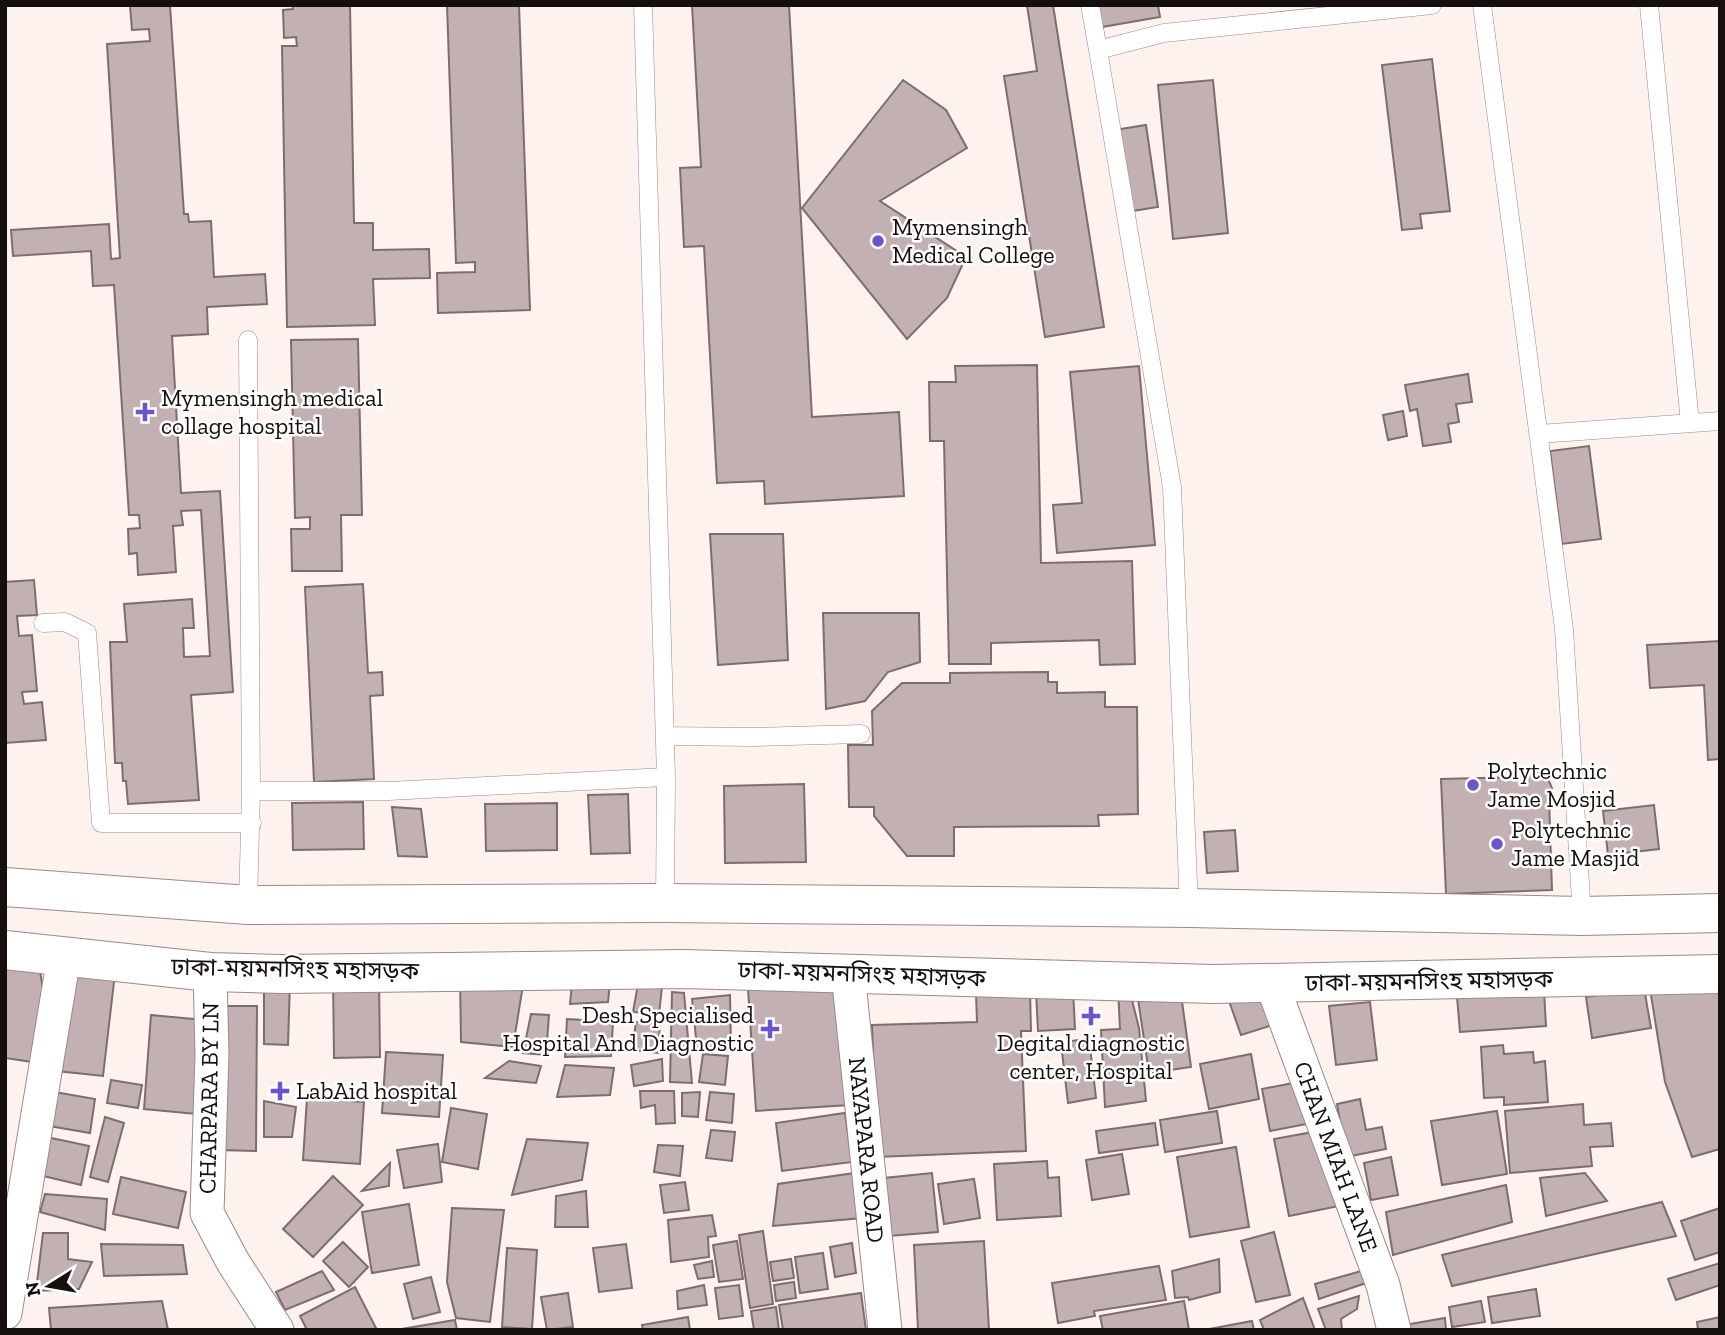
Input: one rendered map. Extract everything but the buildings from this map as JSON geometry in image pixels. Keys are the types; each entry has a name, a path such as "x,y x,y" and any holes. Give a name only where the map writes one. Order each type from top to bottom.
{"main road":[{"path":"5,887 248,905 665,903 1189,908 1582,916 1720,913"},
{"name":"ঢাকা-ময়মনসিংহ মহাসড়ক","path":"5,950 211,972 282,974 684,970 1272,984 1720,974"}],"street":[{"path":"5,1313 64,957"},
{"name":"CHARPARA BY LN","path":"211,972 212,1054 207,1213 233,1262 277,1330"},
{"name":"NAYAPARA ROAD","path":"848,973 885,1330"},
{"name":"CHAN MIAH LANE","path":"1272,984 1382,1285 1394,1330"}],"lane":[{"path":"643,5 665,736 665,903"},
{"path":"1090,5 1172,487 1189,908"},
{"path":"1098,50 1164,33 1432,5"},
{"path":"1482,5 1564,629 1582,916"},
{"path":"1649,5 1690,423"},
{"path":"248,340 252,823 248,905"},
{"path":"1539,434 1720,421"},
{"path":"43,623 65,622 87,633 101,823 252,823"},
{"path":"665,736 862,734"},
{"path":"251,791 388,791 666,777"}],"place":[{"name":"Mymensingh Medical College","path":"878,241"},
{"name":"Mymensingh medical collage hospital","path":"145,412"},
{"name":"Polytechnic Jame Mosjid","path":"1473,785"},
{"name":"Polytechnic Jame Masjid","path":"1497,844"},
{"name":"Degital diagnostic center, Hospital","path":"1091,1016"},
{"name":"Desh Specialised Hospital And Diagnostic","path":"770,1029"},
{"name":"LabAid hospital","path":"280,1091"}]}
